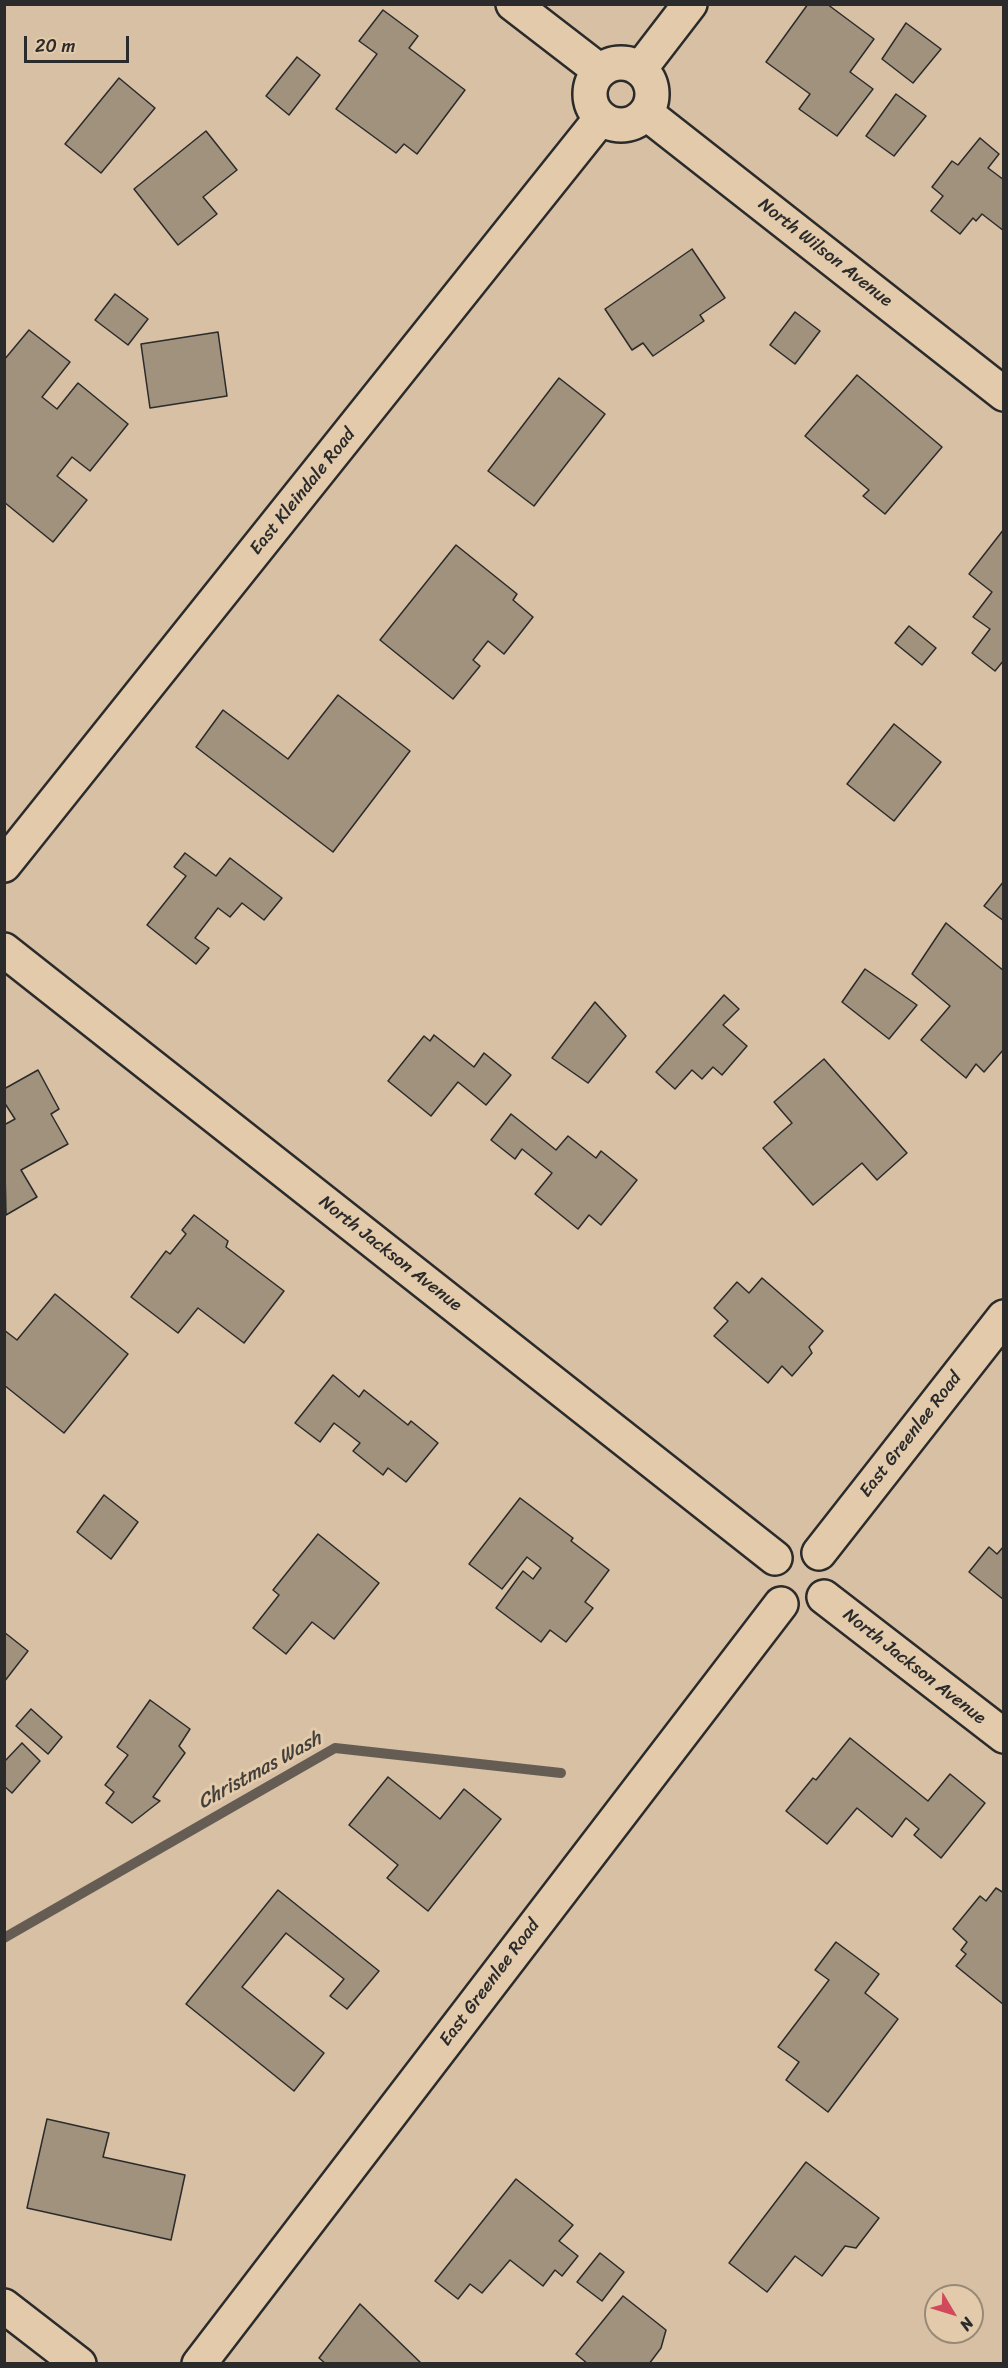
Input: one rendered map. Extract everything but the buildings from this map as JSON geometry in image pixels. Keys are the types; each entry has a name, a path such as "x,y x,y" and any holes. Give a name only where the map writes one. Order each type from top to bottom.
{"street":[{"path":"513,4 600,71"},
{"path":"640,69 690,4"},
{"path":"620,63 630,64 640,69 647,76 651,85 650,104 646,113 629,124 619,125 601,118 594,110 590,100 590,90 600,71 620,63"},
{"name":"North Wilson Avenue","path":"646,113 1004,393"},
{"name":"East Kleindale Road","path":"4,865 601,118"},
{"name":"North Jackson Avenue","path":"4,950 775,1558"},
{"name":"East Greenlee Road","path":"819,1553 1004,1317"},
{"path":"801,1546 819,1553 830,1569 829,1589 824,1597 817,1604 799,1610 781,1604 769,1587 770,1567 775,1558 791,1548 801,1546"},
{"name":"North Jackson Avenue","path":"824,1597 1004,1736"},
{"name":"East Greenlee Road","path":"199,2364 781,1604"},
{"path":"4,2306 79,2364"}],"waterway":[{"name":"Christmas Wash","path":"4,1938 335,1748 561,1773"}]}
